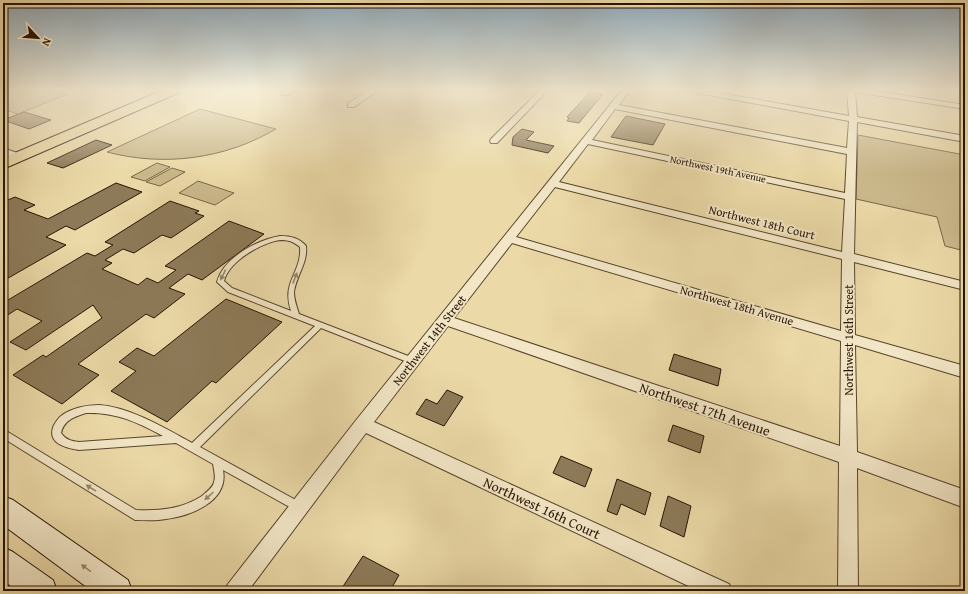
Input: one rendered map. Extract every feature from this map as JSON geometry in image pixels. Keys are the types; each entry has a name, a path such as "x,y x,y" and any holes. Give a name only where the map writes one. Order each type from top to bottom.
{"highway":[{"path":"8,156 94,118"},
{"path":"8,156 104,118"}],"main road":[{"path":"3,509 117,591"},
{"path":"3,562 42,591"}],"street":[{"path":"494,141 517,118"},
{"name":"Northwest 14th Street","path":"234,591 363,424 604,118"},
{"path":"674,118 852,152"},
{"path":"853,118 965,139"},
{"name":"Northwest 16th Street","path":"848,591 848,257 853,118"},
{"name":"Northwest 19th Avenue","path":"586,141 850,197"},
{"name":"Northwest 18th Court","path":"552,184 965,286"},
{"name":"Northwest 18th Avenue","path":"509,238 965,372"},
{"name":"Northwest 17th Avenue","path":"445,320 848,457 965,499"},
{"name":"Northwest 16th Court","path":"363,424 722,591"}],"lane":[{"path":"296,315 292,304 291,292 303,258 303,246 299,242 287,238 279,238 260,243 223,272 220,282 223,286 320,325 413,361"},
{"path":"193,448 320,325"},
{"path":"177,439 78,446 68,445 59,440 56,434 57,425 68,415 79,411 96,408 108,409 137,419 177,439 299,507"},
{"path":"3,433 135,515 152,516 171,514 201,503 212,495 220,482 217,461"}],"shaded area":[{"path":"181,118 233,118 276,129 236,147 194,157 150,159 129,157 107,152"},
{"path":"858,135 965,155 965,251 945,246 937,217 856,199"},
{"path":"157,163 170,167 145,181 131,177"},
{"path":"172,168 185,172 160,186 146,182"},
{"path":"198,181 234,193 215,205 179,193"}],"building":[{"path":"9,118 43,118 51,120 29,129 3,120"},
{"path":"569,118 583,118 579,123 567,121"},
{"path":"625,118 634,118 665,124 653,145 611,137"},
{"path":"522,129 534,132 526,140 554,146 548,153 512,145 513,137"},
{"path":"96,140 112,145 63,168 47,163"},
{"path":"116,183 142,192 75,230 66,226 46,237 66,245 3,281 3,202 15,197 35,205 24,210 48,219"},
{"path":"170,201 199,211 195,213 204,216 171,238 162,235 134,253 123,249 105,260 112,263 102,269 138,285 147,278 158,283 176,270 165,266 229,221 264,234 202,280 188,274 169,288 185,294 154,318 146,314 78,364 99,375 62,404 13,375 43,355 46,357 102,318 93,305 26,350 10,342 42,321 17,309 3,318 3,303 87,253 95,256 113,245 105,242"},
{"path":"226,299 282,322 216,383 212,381 167,422 111,391 136,371 119,362 137,348 154,356"},
{"path":"674,354 721,369 718,386 669,370"},
{"path":"447,390 463,397 444,426 416,414 426,399 437,404"},
{"path":"673,425 704,436 700,453 668,441"},
{"path":"561,456 592,469 585,487 553,473"},
{"path":"617,479 651,493 645,515 621,504 617,515 607,511"},
{"path":"668,496 691,506 684,537 660,526"},
{"path":"363,556 399,575 390,591 340,591"}]}
